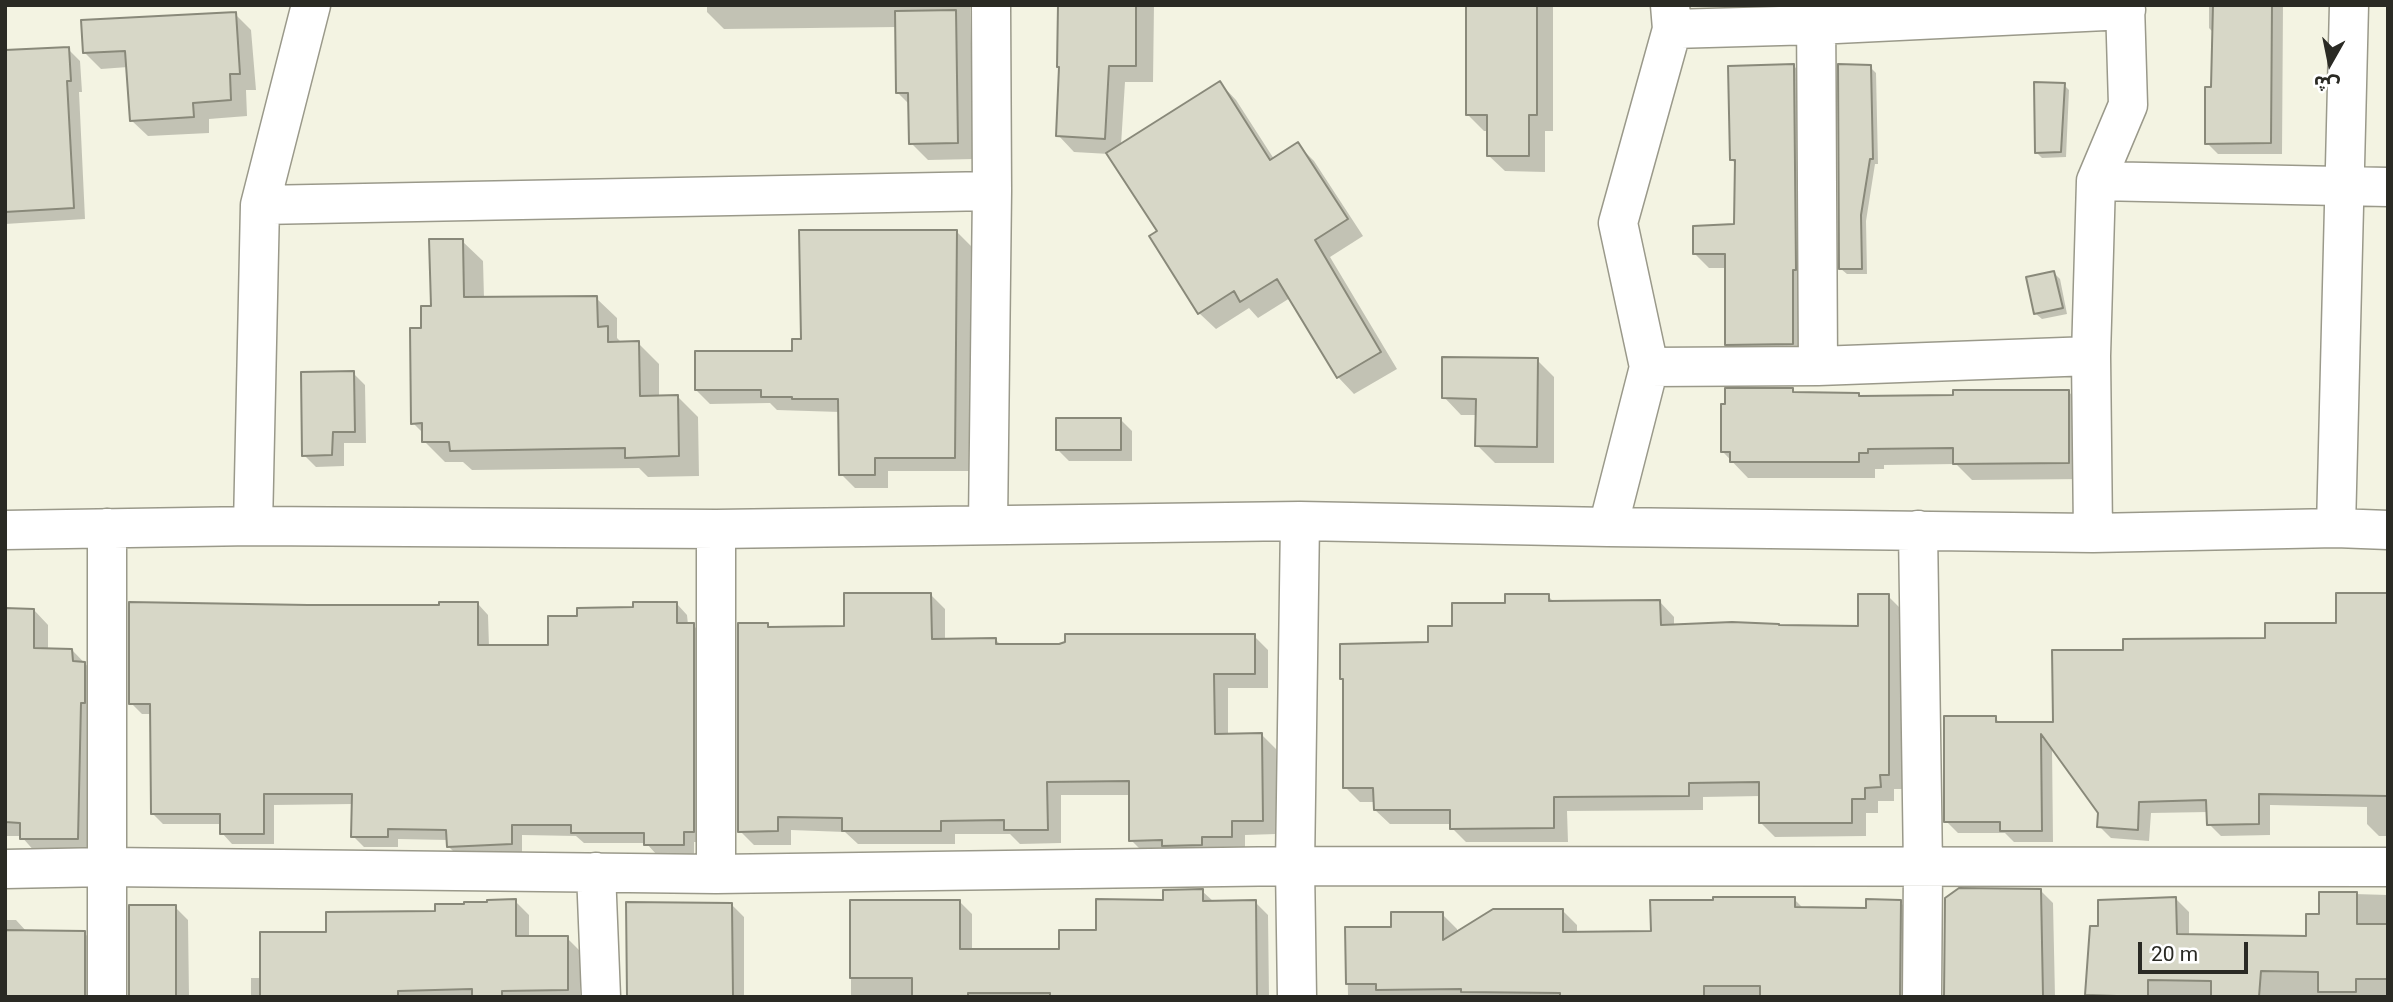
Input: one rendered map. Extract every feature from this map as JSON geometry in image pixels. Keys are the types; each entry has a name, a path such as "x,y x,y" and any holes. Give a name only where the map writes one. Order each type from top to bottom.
{"street":[{"path":"253,526 260,205 311,5"},
{"path":"988,525 992,191 990,5"},
{"path":"2336,528 2349,5"},
{"path":"1608,527 1649,367 1618,223 1671,17 2125,7 2128,106 2096,181 2091,356 2092,533"},
{"path":"1816,15 1818,366"},
{"path":"2096,181 2388,187"},
{"path":"260,205 992,191"},
{"path":"1649,367 1818,366 2091,356"},
{"path":"5,530 253,526 716,529 1300,521 2092,533 2336,528 2388,530"},
{"path":"1297,997 1295,866 1300,521"},
{"path":"107,528 107,997"},
{"path":"716,529 716,874"},
{"path":"1918,530 1923,868 1922,997"},
{"path":"5,869 108,867 716,874 1295,866 2388,867"},
{"path":"596,872 601,997"}],"building":[{"path":"1058,5 1136,5 1136,66 1109,66 1105,139 1056,136"},
{"path":"1466,5 1537,5 1537,115 1529,115 1529,156 1487,156 1487,115 1466,115"},
{"path":"2213,5 2272,5 2271,143 2205,144 2205,87 2211,87"},
{"path":"956,10 958,143 909,144 908,93 896,93 895,11"},
{"path":"236,12 240,74 230,74 231,100 193,103 194,117 130,121 125,51 83,53 81,20"},
{"path":"69,47 71,81 67,81 74,208 5,212 5,50"},
{"path":"1794,64 1796,270 1793,270 1793,344 1725,345 1725,254 1693,254 1693,226 1734,224 1735,160 1730,160 1728,66"},
{"path":"1838,64 1871,65 1873,159 1870,159 1861,215 1862,269 1839,269"},
{"path":"1220,81 1270,160 1298,142 1348,219 1315,240 1381,352 1337,378 1277,279 1240,302 1234,291 1198,314 1149,236 1157,231 1106,153"},
{"path":"2034,82 2065,83 2061,152 2035,153"},
{"path":"799,230 957,230 955,458 875,458 875,475 839,475 838,399 761,397 761,390 695,390 695,351 792,351 792,339 801,339"},
{"path":"429,239 463,239 464,297 597,296 598,327 608,326 608,342 639,341 640,396 678,395 679,456 625,458 625,448 450,451 449,442 422,442 422,423 411,424 410,328 421,328 421,306 431,306"},
{"path":"2054,271 2063,308 2034,314 2026,277"},
{"path":"1442,357 1538,358 1537,447 1475,446 1476,399 1442,398"},
{"path":"354,371 355,432 333,432 332,455 302,456 301,372"},
{"path":"1725,388 1793,388 1793,392 1859,393 1859,396 1953,395 1953,390 2069,390 2069,463 1953,464 1953,448 1868,449 1868,453 1859,453 1859,462 1730,462 1730,452 1721,452 1721,404 1725,404"},
{"path":"1056,418 1121,418 1121,450 1056,450"},
{"path":"844,593 931,593 932,639 996,638 996,644 1059,644 1065,642 1065,634 1255,634 1255,674 1214,674 1215,734 1262,733 1263,821 1232,821 1232,837 1202,837 1202,845 1162,846 1162,840 1129,841 1129,781 1047,782 1048,830 1004,830 1004,820 941,821 941,831 842,831 842,818 778,817 778,831 738,832 738,623 768,623 768,627 844,626"},
{"path":"2336,593 2388,593 2388,796 2259,794 2259,824 2207,825 2206,800 2139,802 2138,830 2097,827 2098,813 2041,734 2042,831 2000,831 2000,822 1944,822 1944,716 1996,716 1996,722 2053,722 2052,650 2123,650 2123,639 2265,638 2265,623 2336,623"},
{"path":"1505,594 1549,594 1549,601 1660,600 1661,625 1732,622 1858,626 1858,594 1889,594 1889,775 1880,775 1881,787 1865,788 1865,799 1852,799 1852,823 1759,823 1759,782 1689,783 1689,796 1554,797 1554,828 1450,829 1450,810 1374,810 1373,788 1343,788 1343,679 1340,679 1340,644 1428,642 1428,626 1452,626 1452,603 1505,603"},
{"path":"129,602 439,605 439,602 478,602 478,645 548,645 548,616 577,616 577,608 633,607 633,602 677,602 677,623 694,623 694,832 684,832 684,845 644,845 644,833 571,833 571,825 512,825 512,844 447,847 446,830 388,829 388,837 351,837 352,794 264,794 264,834 220,834 220,814 151,814 150,704 129,704"},
{"path":"5,608 34,609 34,648 72,649 73,661 85,662 85,703 81,703 78,839 20,839 20,823 5,822"},
{"path":"1959,888 2041,889 2043,996 1944,997 1945,898"},
{"path":"1203,889 1203,901 1256,900 1257,997 1050,997 1050,993 968,993 968,997 912,997 912,978 850,978 850,900 960,900 960,949 1059,949 1059,930 1096,930 1096,899 1163,900 1163,890"},
{"path":"2319,892 2357,892 2357,924 2388,924 2388,979 2356,979 2356,992 2318,992 2318,972 2261,971 2259,997 2211,997 2211,981 2148,980 2148,997 2085,995 2090,926 2098,926 2098,900 2176,897 2177,934 2306,936 2306,914 2319,914"},
{"path":"1713,897 1795,897 1795,907 1866,908 1866,899 1901,900 1900,997 1760,997 1760,986 1704,986 1704,997 1560,997 1560,993 1461,992 1461,989 1376,990 1376,984 1346,984 1345,927 1391,927 1391,912 1443,912 1443,940 1493,909 1563,909 1563,932 1651,931 1650,900 1713,900"},
{"path":"516,899 516,936 568,936 568,990 502,991 502,997 472,997 472,989 398,991 398,997 260,997 260,932 326,932 326,912 435,911 435,904"},
{"path":"626,902 732,903 733,997 627,997"},
{"path":"129,905 176,905 176,997 129,997"},
{"path":"5,930 85,931 85,997 5,997"}]}
